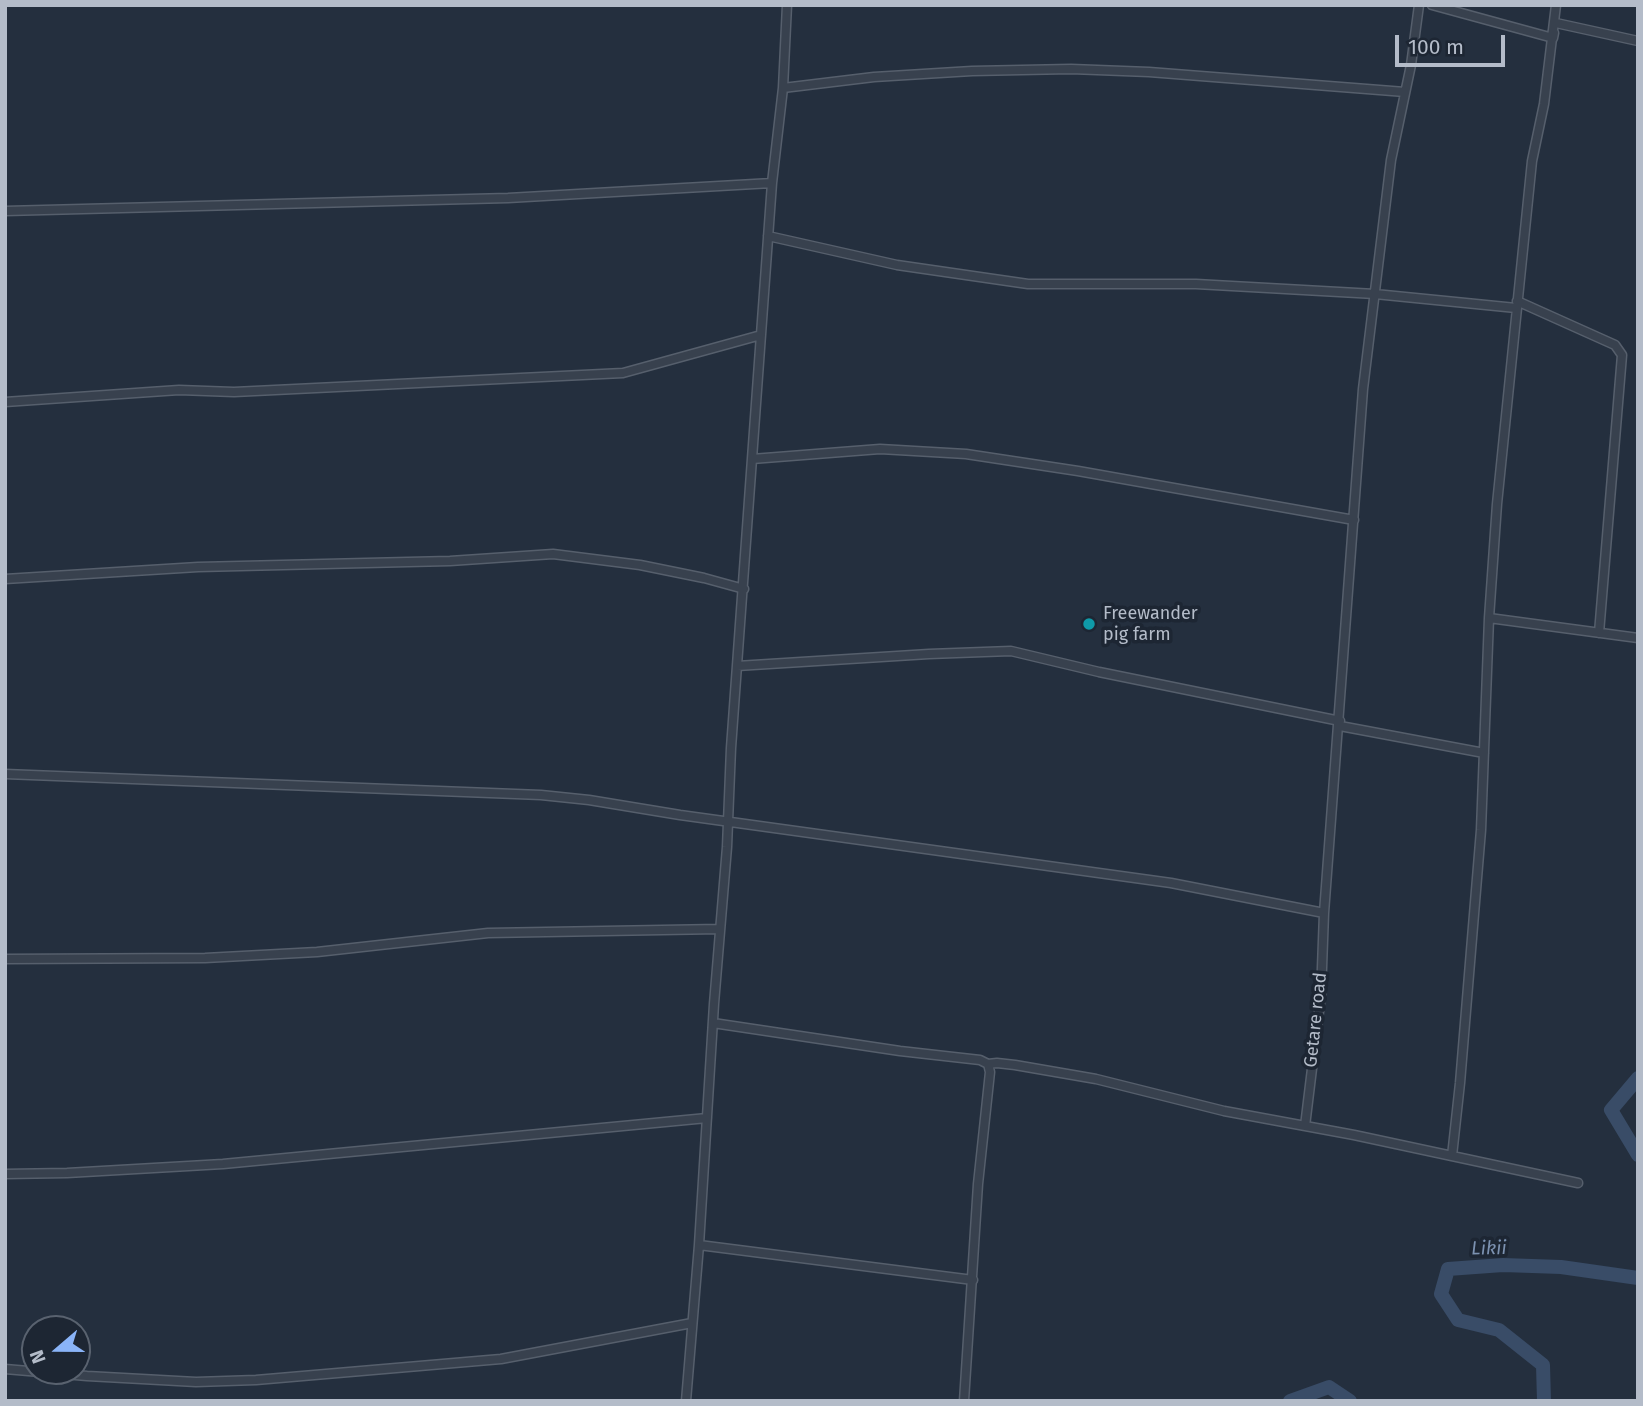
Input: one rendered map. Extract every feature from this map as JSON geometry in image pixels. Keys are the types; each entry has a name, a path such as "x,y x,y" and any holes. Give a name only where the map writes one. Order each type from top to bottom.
{"street":[{"path":"686,1401 768,236 783,88 788,5"},
{"name":"Getare road","path":"1304,1126 1321,995 1324,913 1363,389 1391,160 1419,5"},
{"path":"1433,5 1553,38"},
{"path":"1553,38 1557,5"},
{"path":"1452,1156 1481,830 1489,618 1516,305 1532,161 1544,104 1557,5"},
{"path":"1556,23 1638,41"},
{"path":"783,88 873,77 1071,69 1149,72 1405,92"},
{"path":"5,211 508,198 772,183"},
{"path":"768,236 897,265 1028,284 1196,284 1516,305 1615,345 1622,355 1599,633"},
{"path":"5,402 179,390 234,392 623,373 761,335"},
{"path":"752,459 880,449 966,454 1354,520"},
{"path":"5,579 198,567 460,561 553,554 640,565 744,589"},
{"path":"1489,618 1638,638"},
{"path":"737,666 1011,651 1484,753"},
{"path":"5,774 541,795 1171,883 1324,913"},
{"path":"5,959 205,958 336,950 488,933 720,929"},
{"path":"713,1023 900,1051 974,1059 988,1064 1015,1065 1096,1079 1224,1111 1578,1183"},
{"path":"964,1401 978,1184 990,1072 988,1064"},
{"path":"5,1174 211,1165 707,1118"},
{"path":"699,1245 973,1280"},
{"path":"5,1368 196,1382 244,1381 491,1360 692,1323"}],"waterway":[{"name":"Likii","path":"1638,1078 1611,1110 1638,1155"},
{"name":"Likii","path":"1544,1401 1543,1365 1499,1330 1458,1320 1441,1294 1448,1269 1503,1265 1561,1267 1638,1278"},
{"name":"Likii","path":"1290,1401 1329,1387 1350,1401"}],"place":[{"name":"Freewander pig farm","path":"1089,624"}]}
